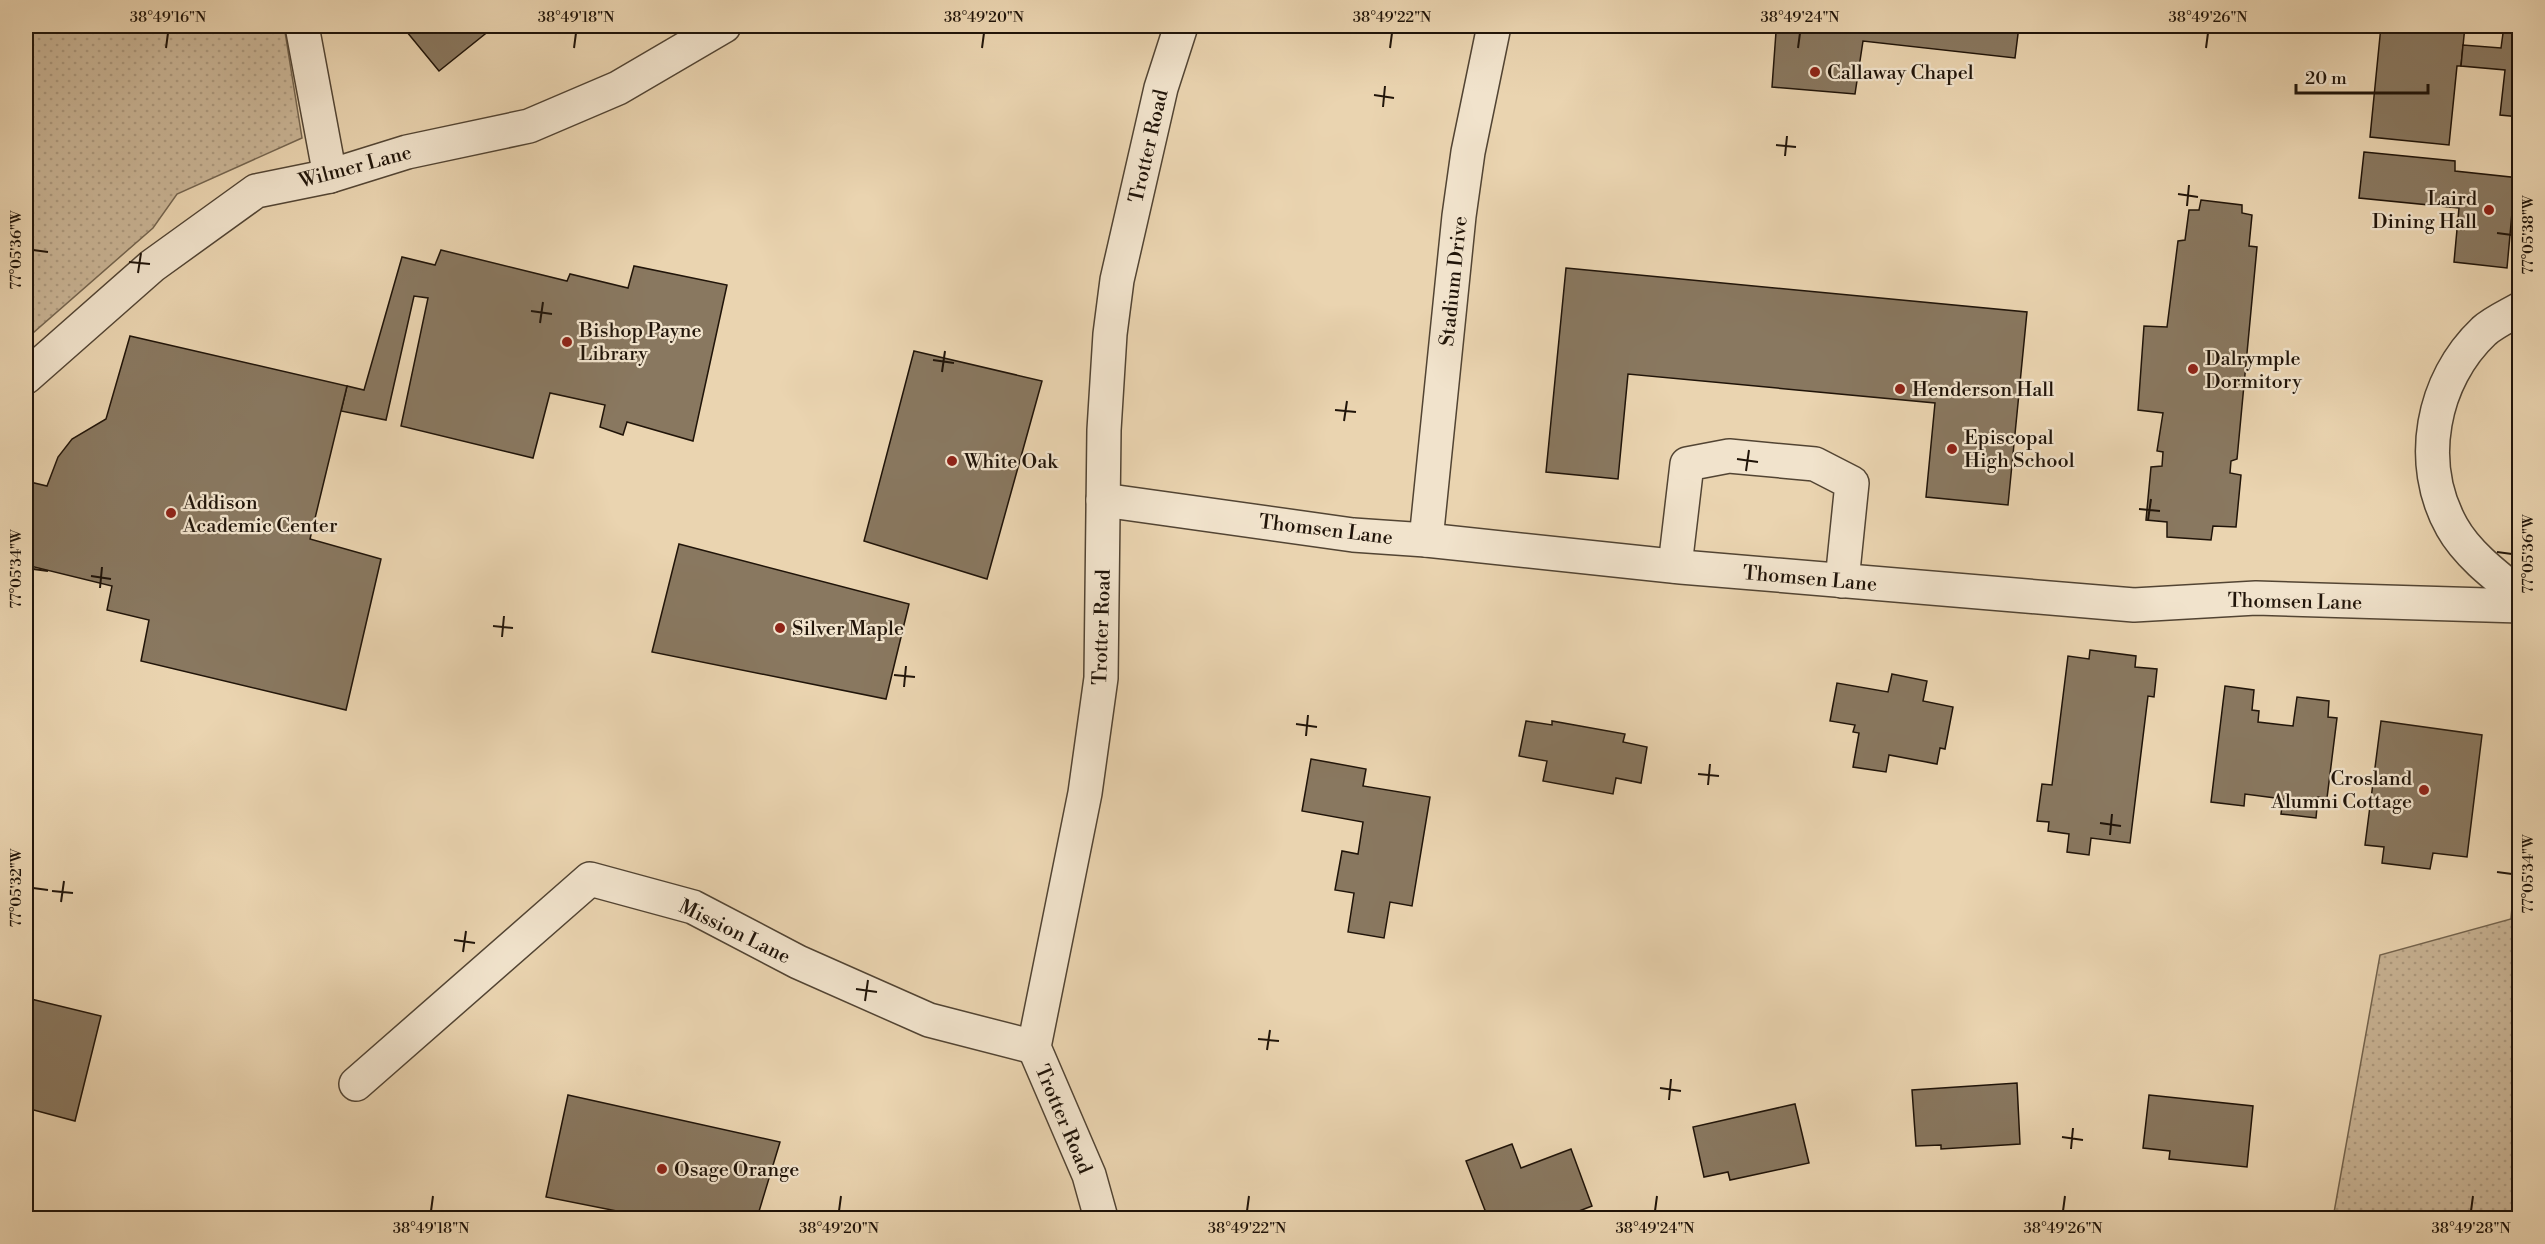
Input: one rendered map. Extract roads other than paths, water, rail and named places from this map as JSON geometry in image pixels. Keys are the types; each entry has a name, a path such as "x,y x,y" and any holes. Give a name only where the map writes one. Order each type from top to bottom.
{"street":[{"path":"302,26 330,176"},
{"name":"Wilmer Lane","path":"26,376 152,266 256,191 330,176 406,152 529,126 618,88 724,26"},
{"name":"Trotter Road","path":"1101,1218 1089,1176 1034,1047 1085,793 1101,678 1104,430 1110,334 1117,280 1161,88 1181,26"},
{"name":"Stadium Drive","path":"1426,540 1459,216 1468,152 1494,26"},
{"path":"2520,309 2485,330 2451,372 2433,423 2433,477 2452,528 2487,569 2520,595"},
{"path":"1676,566 1687,464 1729,456 1815,464 1852,483 1842,581"},
{"name":"Thomsen Lane","path":"1103,500 1353,535 1426,540 1842,581 2134,605 2256,598 2520,606"},
{"name":"Mission Lane","path":"356,1084 590,879 693,907 798,962 929,1020 1034,1047"}],"place":[{"name":"Callaway Chapel","path":"1815,72"},
{"name":"Laird Dining Hall","path":"2489,210"},
{"name":"Bishop Payne Library","path":"567,342"},
{"name":"Dalrymple Dormitory","path":"2193,369"},
{"name":"Henderson Hall","path":"1900,389"},
{"name":"Episcopal High School","path":"1952,449"},
{"name":"White Oak","path":"952,461"},
{"name":"Addison Academic Center","path":"171,513"},
{"name":"Silver Maple","path":"780,628"},
{"name":"Crosland Alumni Cottage","path":"2424,790"},
{"name":"Osage Orange","path":"662,1169"}]}
